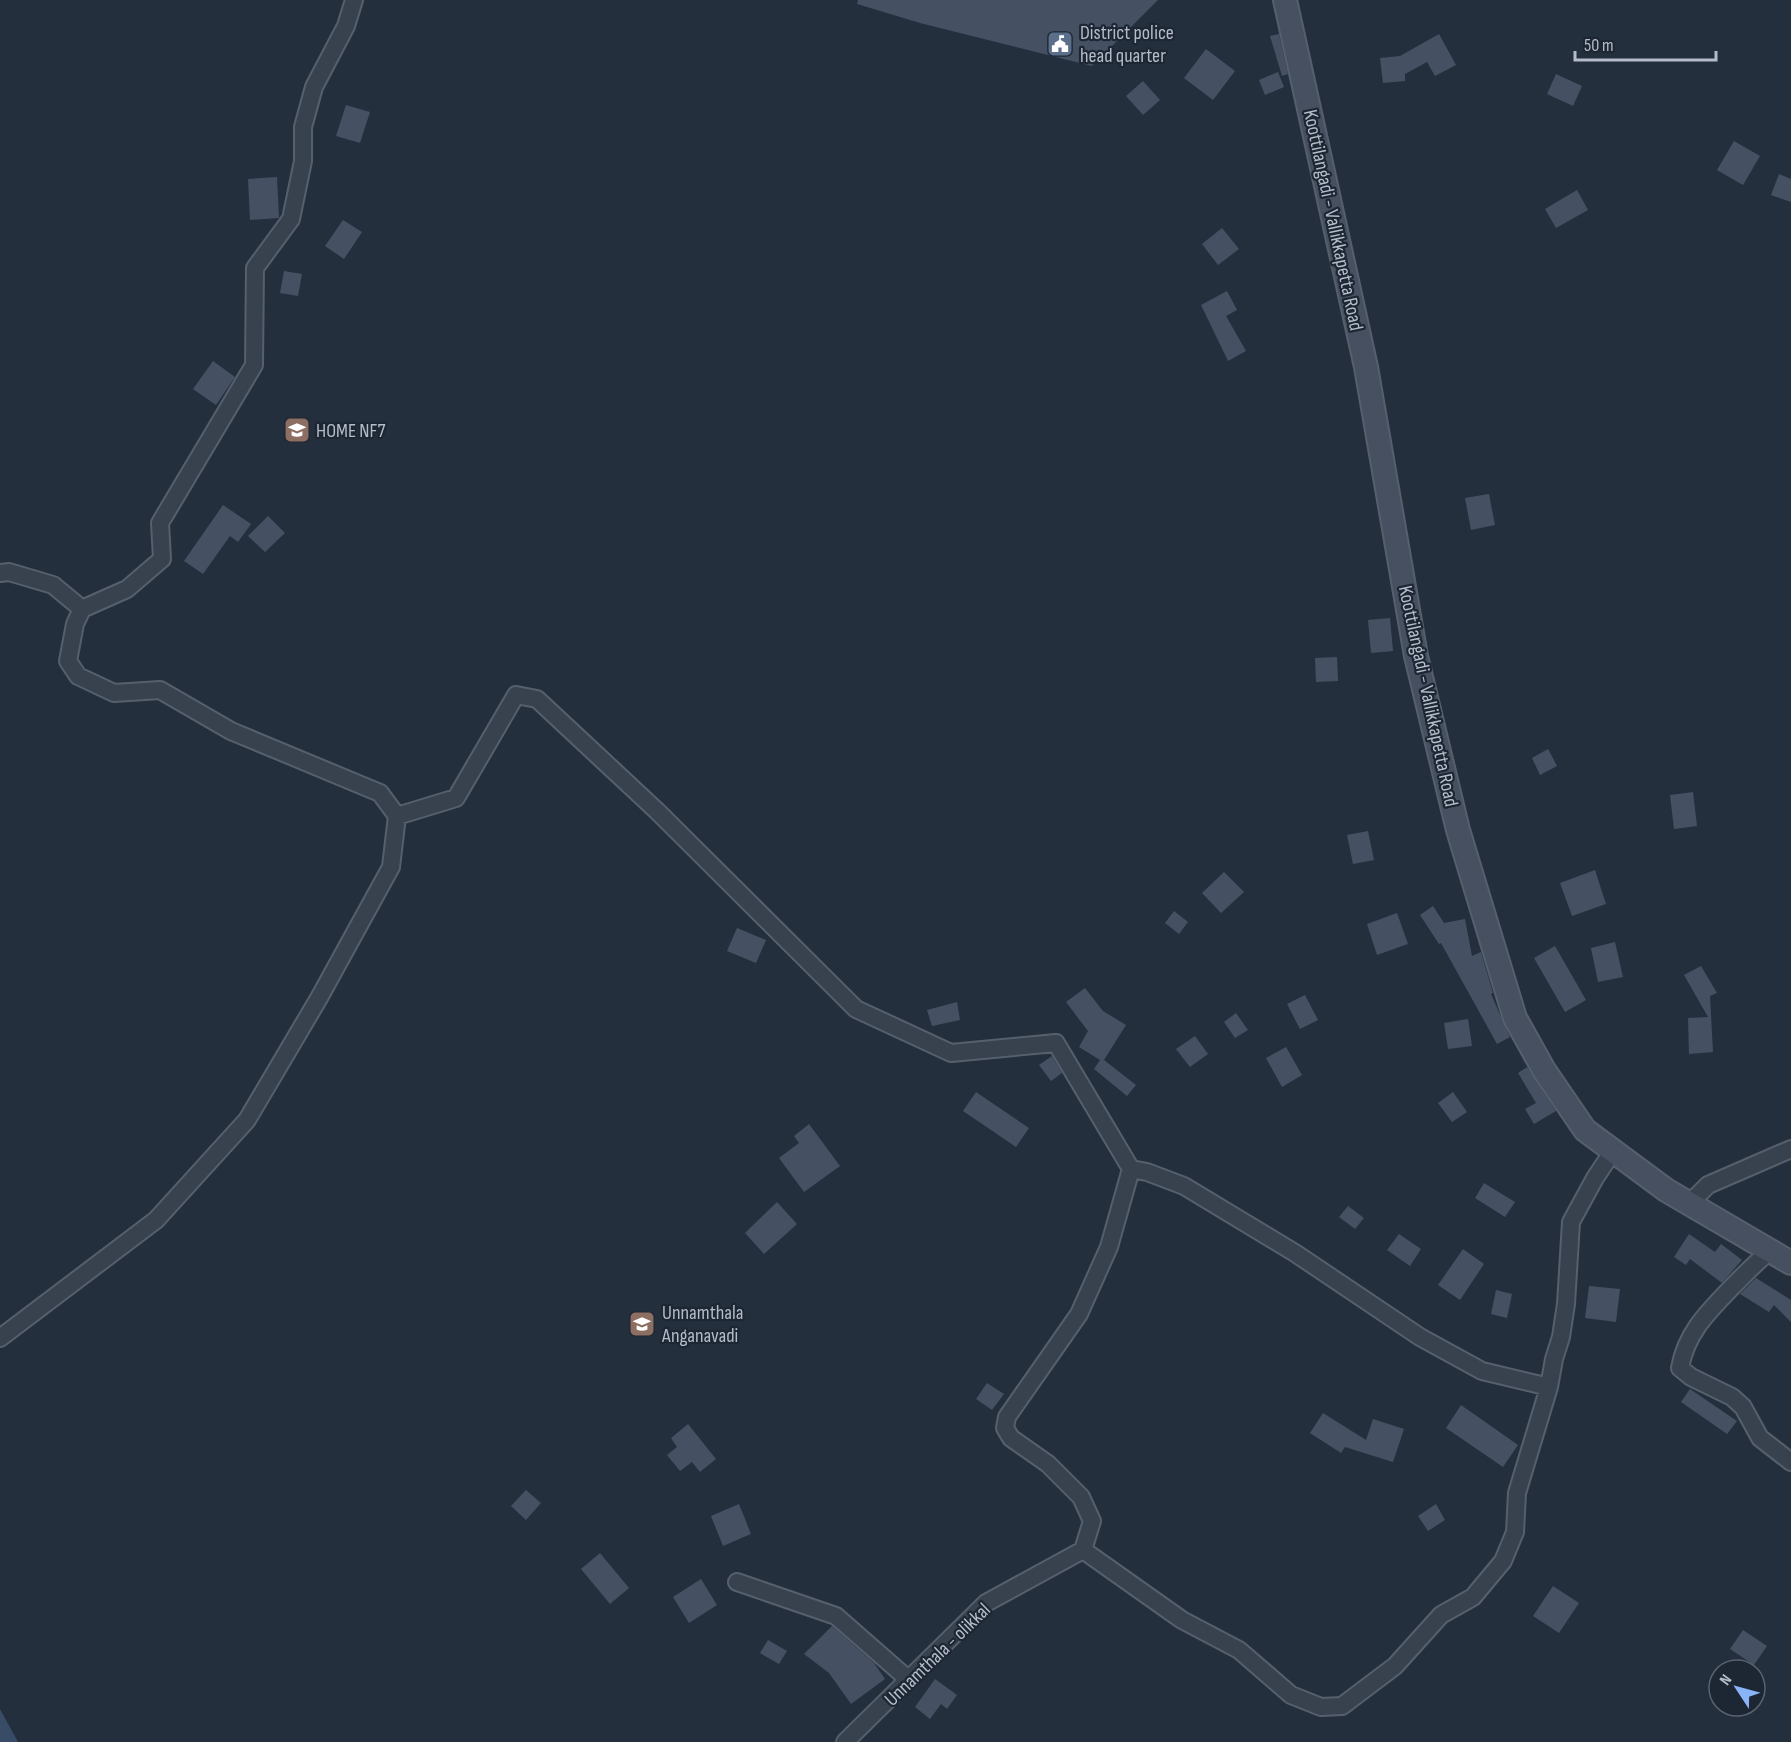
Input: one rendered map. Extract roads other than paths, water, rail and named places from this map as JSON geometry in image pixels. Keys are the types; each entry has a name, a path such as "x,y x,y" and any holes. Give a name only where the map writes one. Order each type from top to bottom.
{"main road":[{"name":"Koottilangadi - Vallikkapetta Road","path":"1285,0 1366,367 1416,656 1458,830 1515,1018 1544,1070 1585,1130 1666,1190 1791,1263"}],"street":[{"path":"0,1338 156,1220 248,1120 391,867 397,816 380,793 231,731 160,690 114,693 78,676 68,661 75,624 82,609 126,589 162,559 160,523 254,365 255,268 291,219 303,161 303,126 314,87 346,26 354,0"},
{"path":"0,573 9,572 53,585 82,609"},
{"path":"397,816 456,798 516,695 537,699 657,811 856,1009 951,1053 1056,1043 1131,1169 1109,1247 1079,1314 1007,1417 1005,1428 1011,1438 1048,1464 1081,1497 1092,1521 1083,1550 1182,1620 1239,1650 1291,1695 1321,1707 1342,1706 1395,1666 1442,1615 1473,1597 1503,1561 1515,1532 1517,1493 1549,1387 1566,1304 1571,1222 1613,1151"},
{"path":"1689,1204 1708,1185 1791,1149"},
{"path":"1131,1169 1147,1172 1184,1186 1295,1253 1420,1337 1482,1371 1549,1387"},
{"path":"1769,1251 1745,1271 1692,1331 1683,1351 1680,1368 1691,1377 1732,1397 1743,1407 1760,1438 1791,1462"},
{"name":"Unnamthala - olikkal","path":"845,1742 986,1603 1083,1550"},
{"path":"737,1582 836,1616 909,1680"}],"water":[{"path":"0,1709 18,1742 0,1742"}],"place":[{"name":"District police head quarter","path":"1060,44"},
{"name":"HOME NF7","path":"297,430"},
{"name":"Unnamthala Anganavadi","path":"642,1324"}]}
